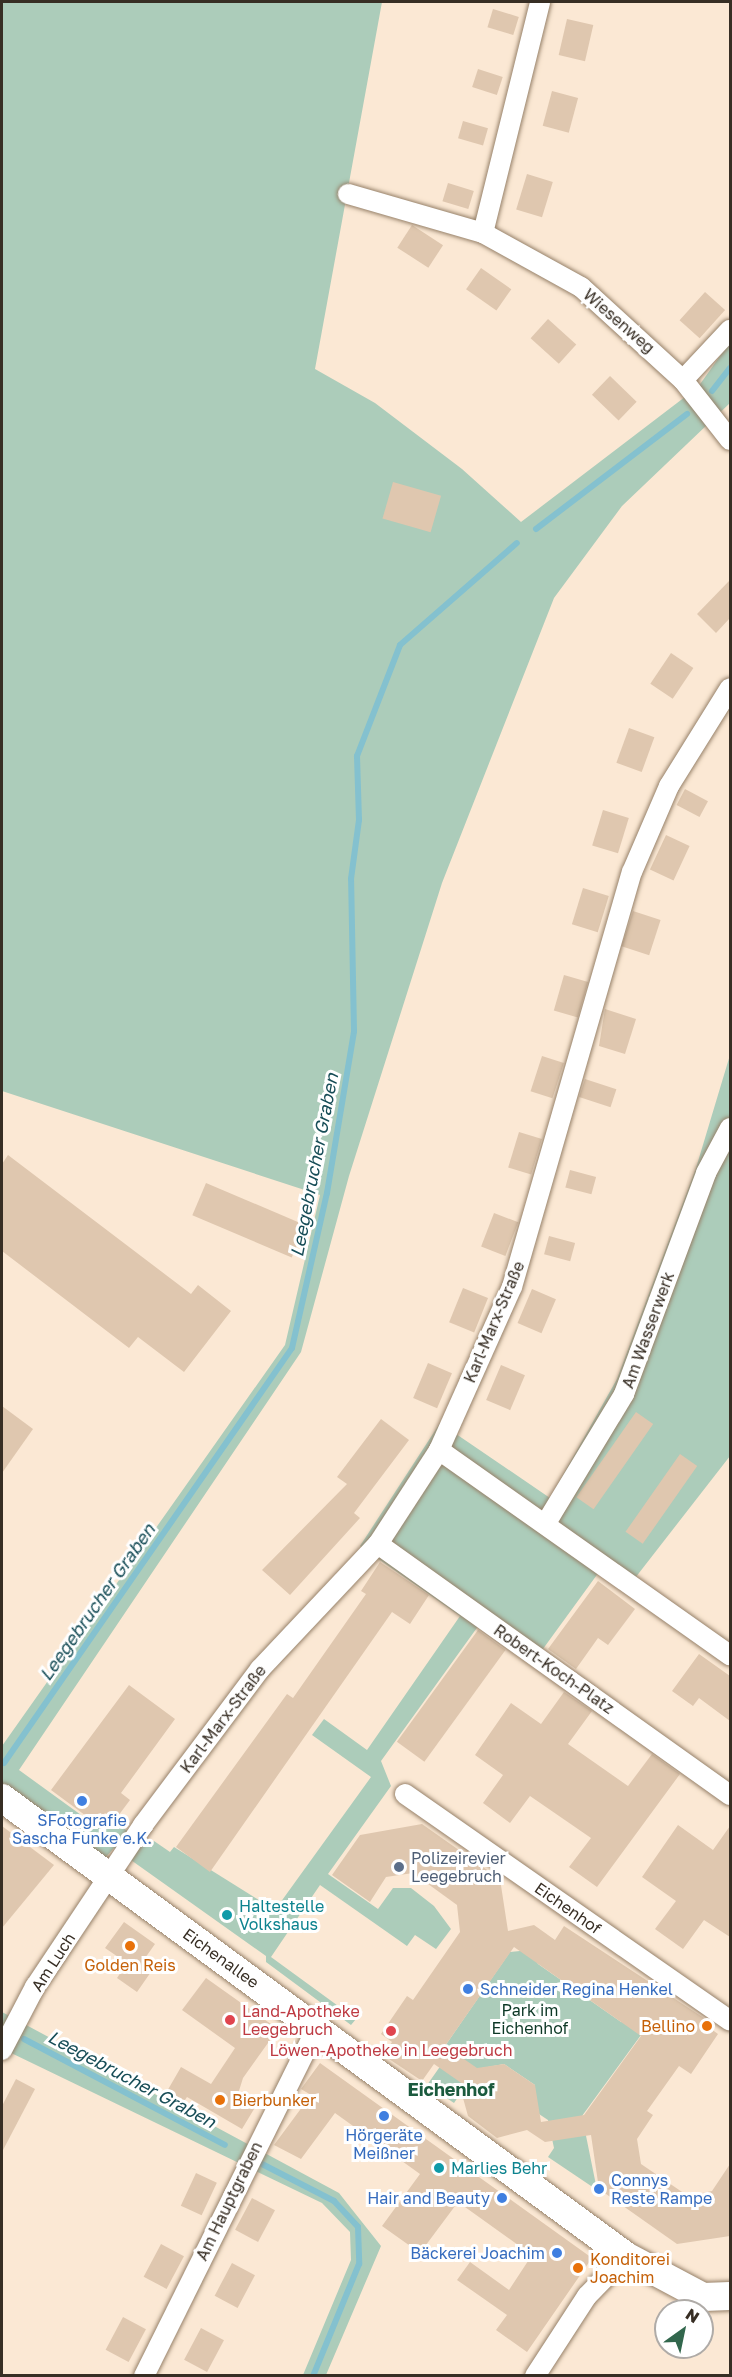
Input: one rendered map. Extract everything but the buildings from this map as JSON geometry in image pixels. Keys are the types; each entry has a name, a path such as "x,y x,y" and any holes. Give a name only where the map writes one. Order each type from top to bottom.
{"street":[{"path":"483,233 540,2"},
{"name":"Wiesenweg","path":"348,194 483,233 580,287 683,380 730,440"},
{"path":"683,380 730,330"},
{"name":"Karl-Marx-Straße","path":"108,1876 260,1669 378,1544 439,1450 512,1287 632,872 669,786 730,688"},
{"name":"Am Wasserwerk","path":"546,1523 624,1394 706,1173 730,1128"},
{"path":"439,1450 546,1523 730,1655"},
{"name":"Robert-Koch-Platz","path":"378,1544 730,1795"},
{"name":"Eichenhof","path":"405,1794 730,2021"},
{"name":"Eichenallee","path":"2,1798 626,2256 703,2298 729,2303"},
{"name":"Am Luch","path":"2,2050 108,1876"},
{"name":"Am Hauptgraben","path":"144,2376 318,2028"},
{"path":"535,2376 587,2296 626,2256"}],"green space":[{"path":"2,2 382,2 315,369 375,403 462,469 521,522 698,387 730,342 730,403 622,506 554,598 442,883 349,1176 301,1352 19,1770 99,1828 107,1816 148,1846 154,1841 170,1852 174,1847 275,1910 371,1777 312,1735 324,1719 367,1750 460,1616 360,1546 440,1423 550,1498 617,1379 696,1168 730,1055 730,1456 625,1591 599,1572 532,1664 479,1625 381,1761 391,1786 328,1874 378,1909 393,1888 411,1888 434,1906 451,1929 436,1949 415,1935 407,1946 320,1885 271,1957 356,2019 351,2025 266,1962 266,1956 114,1848 105,1858 2,1796 2,1746 285,1345 320,1195 2,1091"},
{"name":"Park im Eichenhof","path":"530,1950 538,1964 621,2022 649,2024 582,2116 597,2190 548,2157 554,2148 548,2120 533,2110 535,2085 504,2064 477,2069 454,2103 427,2085 451,2051 445,2046 510,1952"},
{"path":"2,2012 339,2193 381,2246 326,2375 303,2375 351,2260 350,2232 322,2203 7,2051 2,2042"}],"waterway":[{"name":"Leegebrucher Graben","path":"712,391 730,368"},
{"name":"Leegebrucher Graben","path":"536,529 687,414"},
{"name":"Leegebrucher Graben","path":"4,1763 292,1348 327,1193 354,1031 351,879 359,820 357,756 400,645 517,543"},
{"name":"Leegebrucher Graben","path":"24,2039 225,2145"},
{"name":"Leegebrucher Graben","path":"262,2164 334,2201 358,2227 359,2264 313,2376"}],"place":[{"name":"SFotografie Sascha Funke e.K.","path":"82,1801"},
{"name":"Polizeirevier Leegebruch","path":"399,1867"},
{"name":"Haltestelle Volkshaus","path":"227,1915"},
{"name":"Golden Reis","path":"130,1946"},
{"name":"Schneider Regina Henkel","path":"468,1989"},
{"name":"Land-Apotheke Leegebruch","path":"230,2020"},
{"name":"Bellino","path":"707,2026"},
{"name":"Löwen-Apotheke in Leegebruch","path":"391,2031"},
{"name":"Bierbunker","path":"220,2100"},
{"name":"Hörgeräte Meißner","path":"384,2116"},
{"name":"Marlies Behr","path":"439,2168"},
{"name":"Connys Reste Rampe","path":"599,2189"},
{"name":"Hair and Beauty","path":"502,2198"},
{"name":"Bäckerei Joachim","path":"557,2253"},
{"name":"Konditorei Joachim","path":"578,2268"}],"district":[{"name":"Eichenhof","path":"451,2089"}]}
